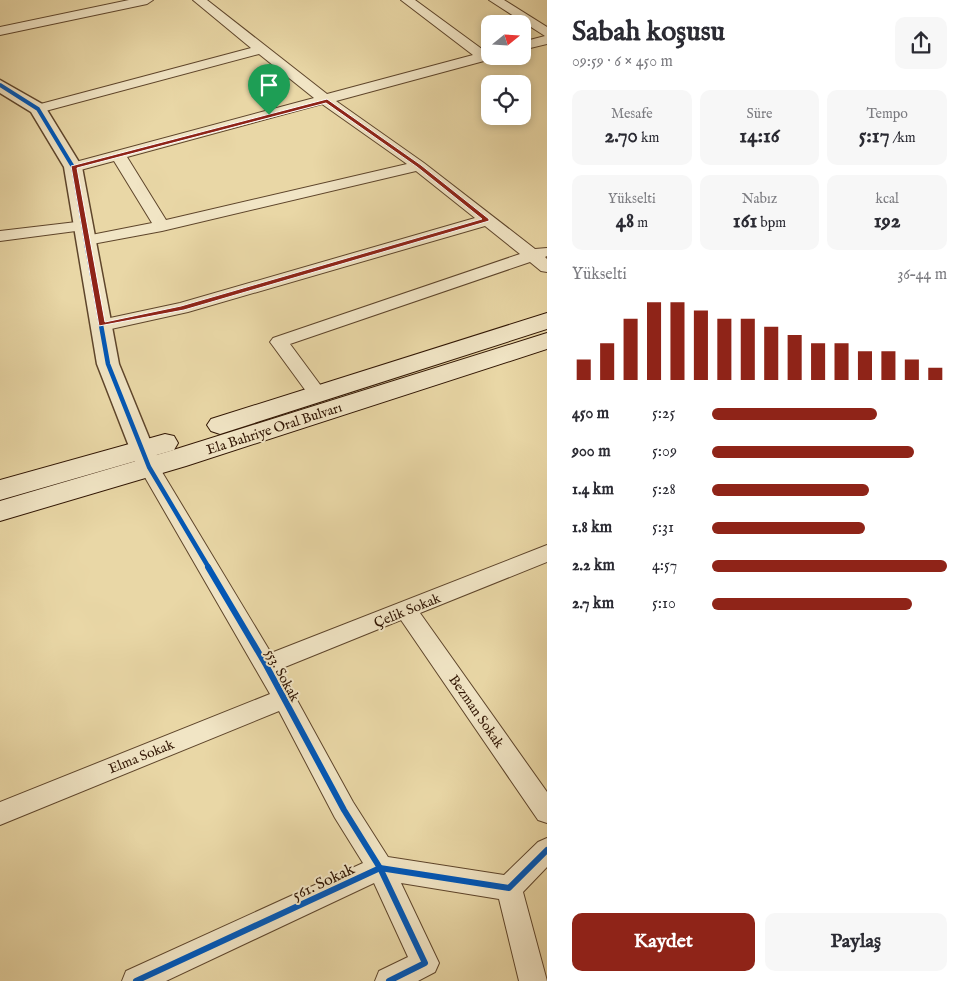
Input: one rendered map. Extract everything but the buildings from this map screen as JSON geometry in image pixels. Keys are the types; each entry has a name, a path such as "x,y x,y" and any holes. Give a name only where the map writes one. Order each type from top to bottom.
{"main road":[{"name":"Ela Bahriye Oral Bulvarı","path":"0,511 318,394 547,320"},
{"name":"Ela Bahriye Oral Bulvarı","path":"0,490 145,458 547,341"}],"street":[{"path":"0,31 147,0"},
{"path":"200,0 327,101 419,166 487,220 540,253 547,267"},
{"path":"407,0 481,52"},
{"path":"494,0 547,33"},
{"path":"531,44 547,40"},
{"path":"38,109 262,49"},
{"path":"73,167 327,101 481,58"},
{"path":"0,85 38,109 73,167 108,364 145,458"},
{"path":"118,155 162,226"},
{"path":"0,236 86,233 162,226 419,166"},
{"path":"102,325 182,308 487,220"},
{"path":"318,394 279,342 540,253"},
{"name":"553. Sokak","path":"145,458 266,665 282,698 380,868 425,962 389,981"},
{"name":"Çelik Sokak","path":"266,665 547,553"},
{"name":"Bezman Sokak","path":"406,610 547,812"},
{"name":"Elma Sokak","path":"0,814 282,698"},
{"path":"509,888 547,850"},
{"path":"380,868 509,888"},
{"name":"561. Sokak","path":"136,981 380,868"},
{"path":"509,888 533,981"}],"cycle path":[{"path":"0,85 38,109 73,167 108,364 149,467 266,665 344,810 380,868 425,963 389,981"},
{"path":"136,981 380,868 509,888 547,850"}],"route":[{"path":"327,101 419,166 487,220 182,308 102,325 73,167 269,115 327,101"}]}
